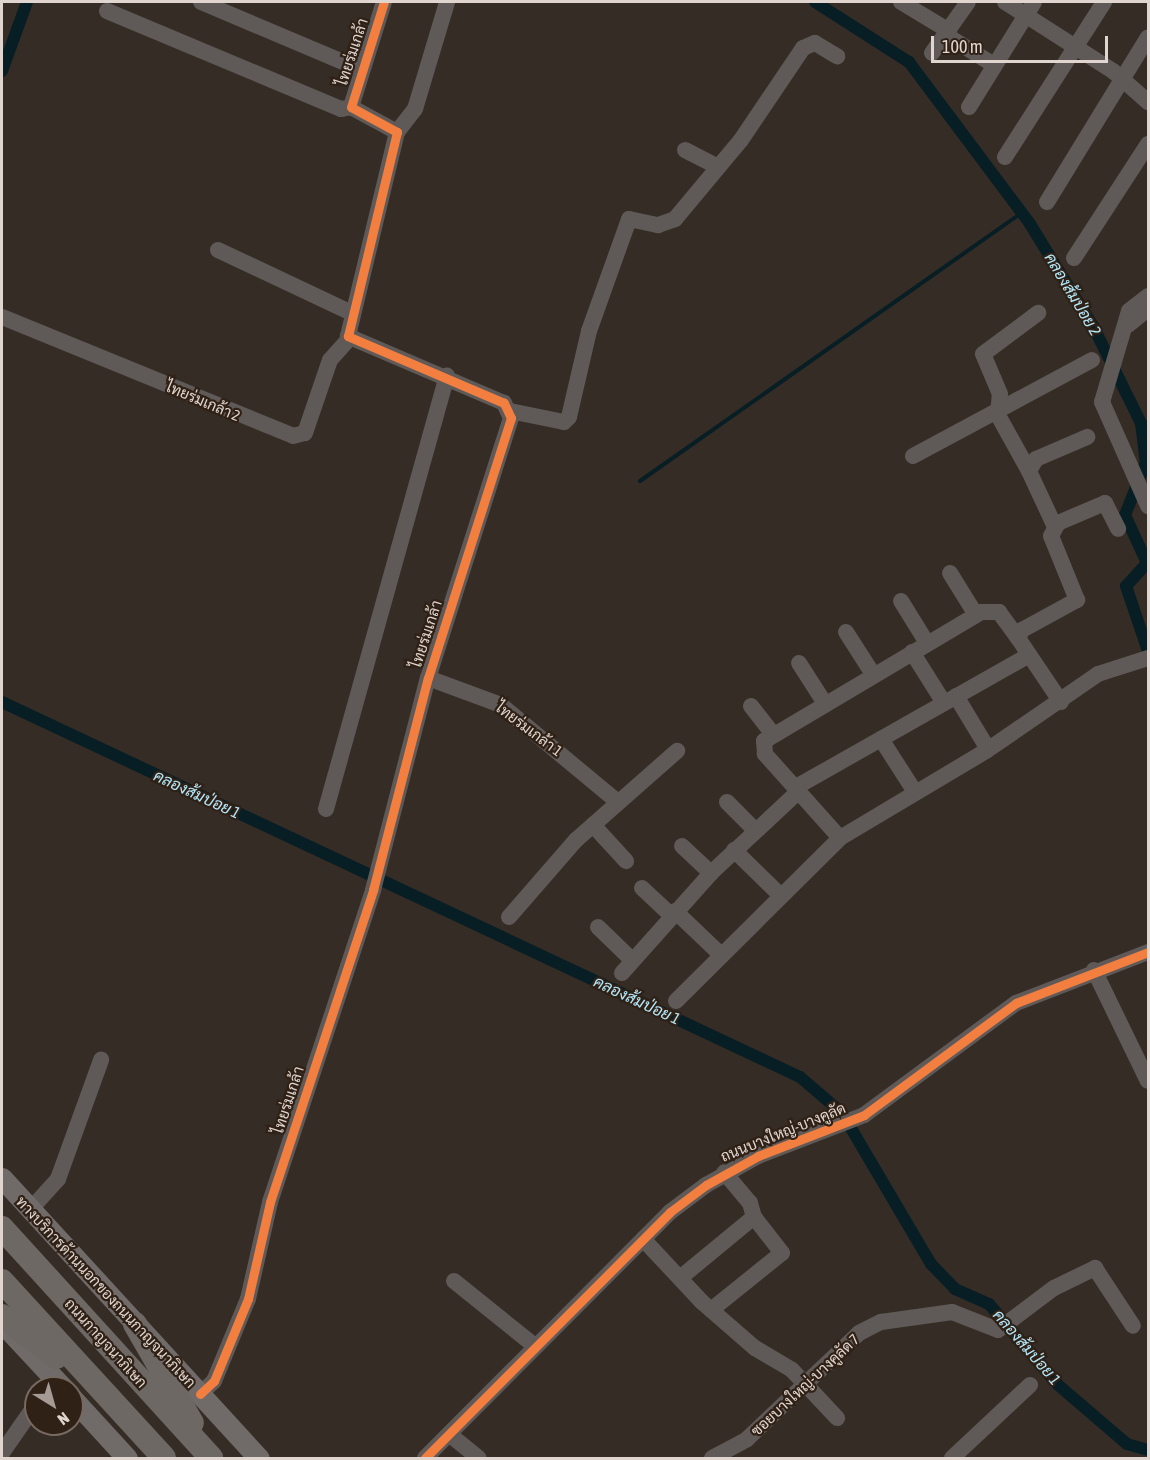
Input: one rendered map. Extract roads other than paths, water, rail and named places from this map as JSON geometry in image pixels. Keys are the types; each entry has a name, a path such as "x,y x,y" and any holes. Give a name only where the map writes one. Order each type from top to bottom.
{"highway":[{"name":"ถนนกาญจนาภิเษก","path":"2,1228 212,1458"},
{"path":"2,1281 165,1458"},
{"path":"2,1316 108,1397"},
{"path":"135,1324 212,1458"}],"main road":[{"name":"ทางบริการด้านนอกของถนนกาญจนาภิเษก","path":"2,1178 259,1458"},
{"path":"2,1323 47,1376"},
{"path":"84,1411 127,1458"}],"street":[{"path":"201,2 362,70"},
{"name":"ไทยร่มเกล้า","path":"384,2 351,107 397,132"},
{"path":"447,2 415,109 397,132 350,312 350,338 447,376 504,403 510,411 564,422 569,417 589,331 625,224 633,217 667,224 718,167 803,48 815,43 837,56"},
{"path":"901,2 994,65"},
{"path":"932,53 968,2"},
{"path":"1005,2 1030,8 1076,47 1122,79 1149,102"},
{"path":"1005,157 1104,2"},
{"path":"969,107 1030,8"},
{"path":"107,11 341,109 351,107"},
{"path":"1047,202 1149,37"},
{"path":"1074,258 1149,144"},
{"path":"685,150 718,167"},
{"path":"218,250 350,312"},
{"path":"1149,296 1129,311 1128,325 1102,402 1149,506"},
{"path":"1128,325 1149,309"},
{"path":"1038,313 983,354 1000,394 998,415 1029,471 1055,527"},
{"name":"ไทยร่มเกล้า 2","path":"2,318 293,436 305,433 330,360 350,338"},
{"path":"913,456 998,415 1092,360"},
{"path":"326,809 447,376"},
{"name":"ไทยร่มเกล้า","path":"200,1394 214,1382 248,1299 270,1202 373,890 428,678 510,411"},
{"path":"1029,471 1036,459 1087,437"},
{"path":"1018,638 1022,630 1077,600 1051,536 1055,527 1105,503 1118,529"},
{"path":"950,573 976,615"},
{"path":"901,601 927,643"},
{"path":"840,838 761,746 772,733 976,615 999,612 1061,702"},
{"path":"846,632 873,674"},
{"path":"912,652 988,749"},
{"path":"598,927 627,966 711,873 797,789 881,738 1029,655"},
{"path":"676,1001 720,954 840,838 988,749 1061,702 1098,674 1145,658"},
{"path":"799,663 825,702"},
{"name":"ไทยร่มเกล้า 1","path":"428,678 501,705 618,802"},
{"path":"751,706 772,733"},
{"path":"881,738 915,792"},
{"path":"509,917 593,825 677,751"},
{"path":"727,802 755,830"},
{"path":"593,825 626,861"},
{"path":"682,846 711,873"},
{"path":"734,850 780,895"},
{"path":"642,888 720,954"},
{"name":"ถนนบางใหญ่-บางคูลัด","path":"425,1458 643,1239 724,1172 864,1115 1016,1003 1094,970 1149,952"},
{"path":"1094,970 1149,1081"},
{"path":"30,1210 58,1179 101,1060"},
{"path":"711,1310 782,1253 754,1217 750,1203 724,1172"},
{"path":"680,1278 754,1217"},
{"path":"643,1239 711,1310 804,1383 837,1418"},
{"name":"ซอยบางใหญ่-บางคูลัด 7","path":"712,1458 747,1439 804,1383 860,1333 900,1317 951,1312 998,1330 1054,1288 1095,1268 1133,1326"},
{"path":"454,1281 536,1347"},
{"path":"952,1458 1030,1385"},
{"path":"2,1453 24,1421"},
{"path":"449,1434 479,1458"}],"waterway":[{"path":"2,71 27,2"},
{"name":"คลองส้มป่อย 2","path":"815,2 909,62 1030,224 1093,326 1141,423 1146,462 1125,515 1147,563 1126,586 1148,651"},
{"path":"640,481 1022,213"},
{"name":"คลองส้มป่อย 1","path":"2,702 800,1077 842,1113 931,1264 955,1289 989,1304 1057,1384 1127,1444 1148,1450"}]}
